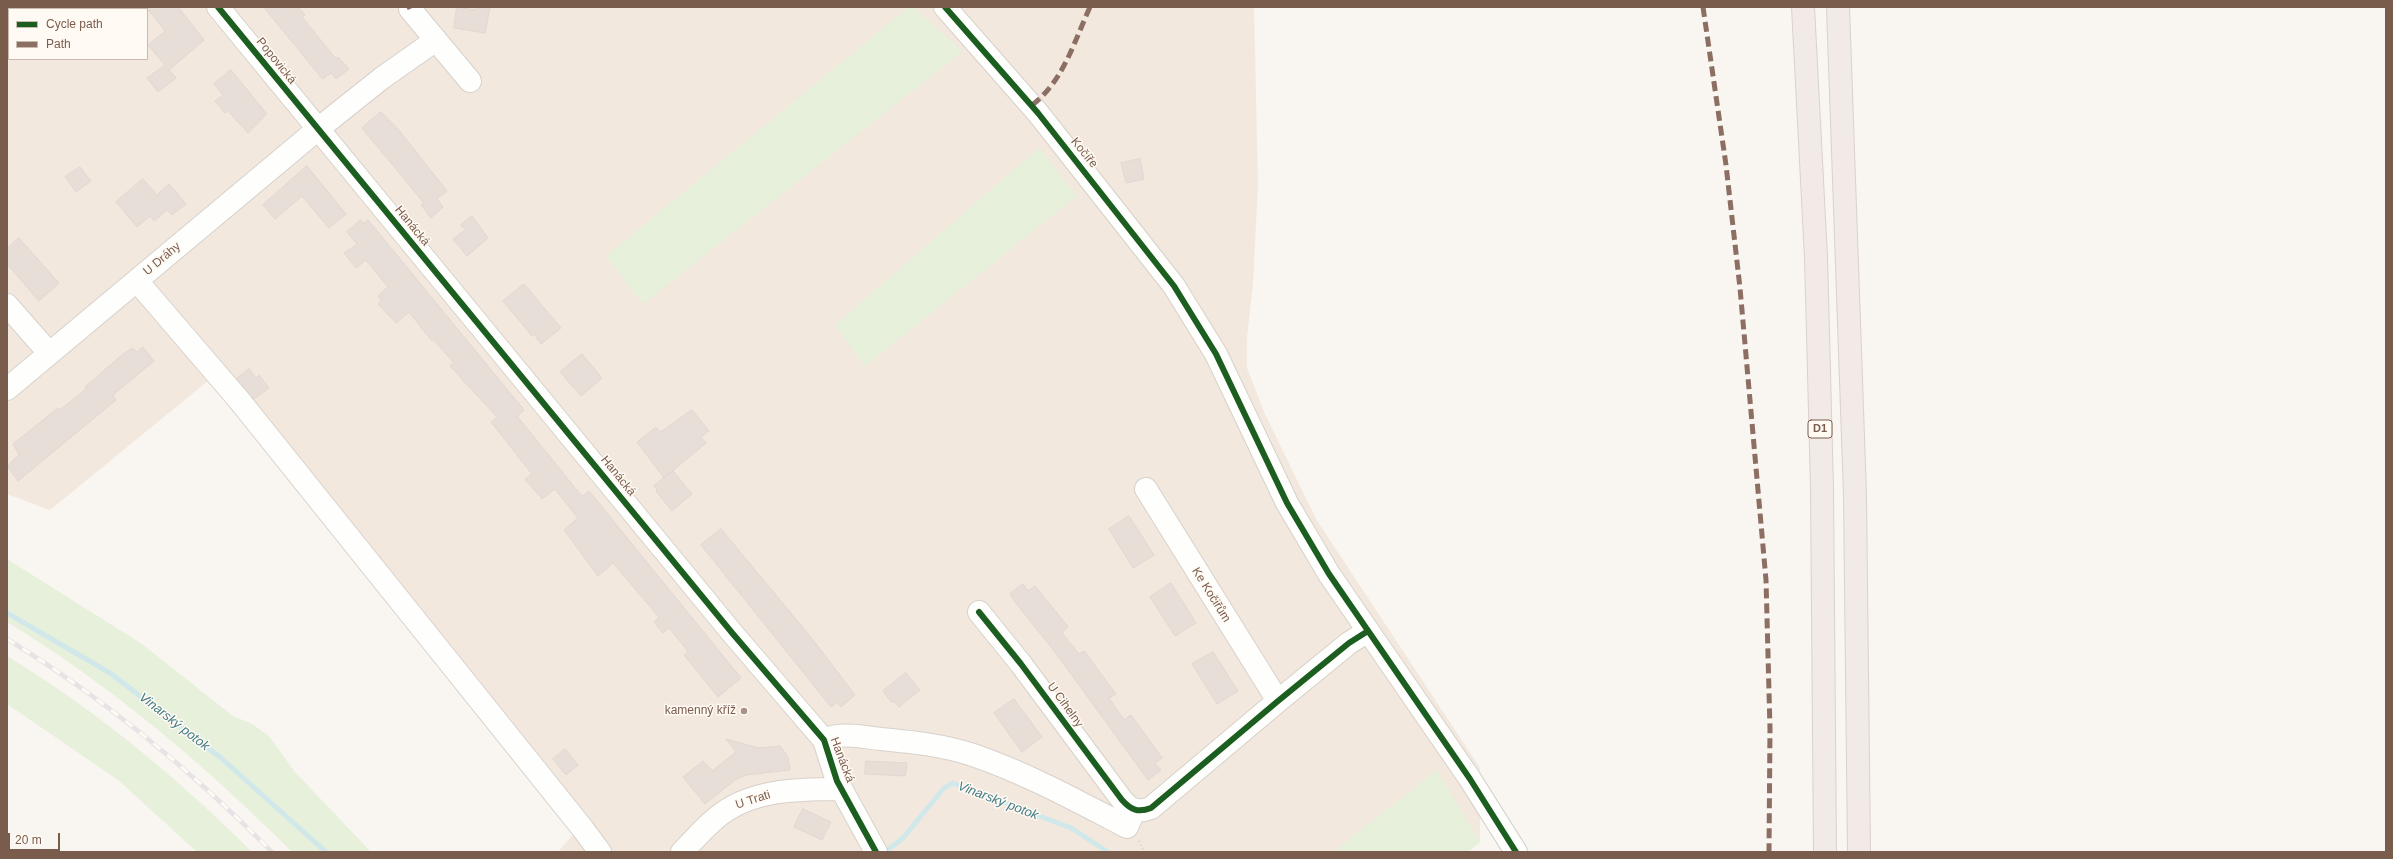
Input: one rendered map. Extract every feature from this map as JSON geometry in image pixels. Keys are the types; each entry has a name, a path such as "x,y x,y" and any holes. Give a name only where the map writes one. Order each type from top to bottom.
{"highway":[{"name":"D1","path":"1803,7 1816,257 1821,448 1825,852"},
{"path":"1838,7 1855,495 1859,852"}],"street":[{"name":"Popovická","path":"218,7 318,129"},
{"name":"Kočíře","path":"945,7 1043,118 1174,286 1196,320 1222,368 1287,503 1329,574 1470,779 1516,852"},
{"path":"410,9 470,81"},
{"path":"318,129 382,78 436,40"},
{"name":"U Dráhy","path":"7,389 318,129"},
{"name":"Hanácká","path":"318,129 728,628 824,740 841,788 875,852"},
{"path":"137,281 239,400 600,852"},
{"path":"7,305 49,353"},
{"name":"Ke Kočiřům","path":"1146,489 1278,701"},
{"name":"U Cihelny","path":"979,612 1021,664 1122,800 1134,811"},
{"path":"824,740 835,737 857,736 934,745 973,755 996,764 1127,827 1134,811 1142,811 1151,808 1349,643 1368,631"},
{"name":"U Trati","path":"682,852 714,819 728,809 752,798 791,789 841,788"}],"shaded area":[{"path":"7,7 1254,7 1258,185 1253,283 1247,337 1247,368 1264,412 1316,519 1480,768 1480,842 1468,852 558,852 576,831 406,618 209,380 50,510 7,494"}],"green space":[{"path":"909,7 913,7 963,51 643,304 606,256"},
{"path":"1039,148 1077,196 865,366 835,325"},
{"path":"7,559 142,644 233,716 252,724 269,736 294,771 371,852 292,852 226,788 156,728 84,673 7,622"},
{"path":"7,656 72,699 135,746 195,798 252,852 197,852 118,780 7,704"},
{"path":"1437,770 1480,842 1468,852 1333,852"}],"building":[{"path":"146,7 178,7 204,40 169,70 176,78 158,92 147,78 165,65 148,45 165,31"},
{"path":"264,7 298,7 305,15 302,17 336,59 338,57 349,69 336,79 331,73 323,79"},
{"path":"457,7 475,10 476,7 490,7 485,33 454,28"},
{"path":"231,70 267,114 248,133 228,111 225,113 215,101 223,95 214,84"},
{"path":"381,112 398,129 447,191 437,199 443,207 431,218 421,205 424,203 362,128"},
{"path":"1140,159 1144,179 1126,183 1121,163"},
{"path":"307,166 346,214 329,228 302,196 275,219 263,205"},
{"path":"80,167 91,181 76,192 65,177"},
{"path":"143,179 157,195 169,184 186,204 172,215 167,210 154,221 150,216 137,227 116,202"},
{"path":"472,216 488,238 467,256 453,239 465,230 461,225"},
{"path":"361,220 363,224 368,220 524,410 517,416 580,494 583,496 589,491 741,678 718,697 684,655 688,651 669,628 663,633 654,622 659,617 613,563 598,576 564,530 578,518 555,489 542,499 525,479 532,474 491,422 497,417 450,366 454,363 434,340 432,341 409,312 396,323 378,304 381,301 378,296 388,287 366,260 356,268 344,253 357,244 347,232"},
{"path":"19,238 59,283 39,301 7,264 7,249"},
{"path":"524,284 561,328 541,344 534,334 532,336 503,301"},
{"path":"143,347 154,361 113,395 116,400 18,481 7,466 19,455 13,444 58,408 60,410 86,389 85,387 123,354 133,348 137,352"},
{"path":"582,354 602,378 581,396 560,372"},
{"path":"249,369 256,378 259,375 269,388 254,399 237,379"},
{"path":"692,410 709,431 701,437 706,443 664,478 637,442 656,427 660,432"},
{"path":"673,471 692,494 672,511 656,491 657,490 654,486"},
{"path":"1129,516 1154,555 1133,568 1109,529"},
{"path":"721,529 810,636 855,695 841,707 837,702 831,707 701,545"},
{"path":"1171,583 1196,623 1175,636 1150,597"},
{"path":"1023,584 1028,591 1035,586 1057,613 1068,627 1062,633 1079,654 1084,651 1116,694 1109,698 1124,720 1131,715 1162,758 1155,763 1161,770 1148,780 1055,652 1015,602 1010,594"},
{"path":"1213,652 1238,691 1217,704 1192,664"},
{"path":"906,673 920,690 899,707 895,702 891,702 883,691"},
{"path":"1014,699 1042,737 1022,752 994,713"},
{"path":"726,739 759,748 780,746 788,757 790,770 746,775 735,780 705,804 683,777 703,761 712,771 736,752"},
{"path":"565,749 578,765 566,775 553,759"},
{"path":"866,761 907,763 905,776 865,774"},
{"path":"803,809 831,822 822,840 794,827"}],"waterway":[{"name":"Vinarský potok","path":"7,613 110,673 221,758 326,852"},
{"name":"Vinarský potok","path":"885,852 903,838 944,788 953,783 1071,828 1108,852"}],"railway":[{"path":"7,639 78,686 146,737 242,822 272,852"}],"marked path":[{"path":"1032,105 1043,96 1060,73 1090,7"},
{"path":"1703,7 1726,165 1740,288 1766,580 1770,729 1769,852"}],"cycle path":[{"path":"218,7 733,634 824,740 837,781 876,852"},
{"path":"945,7 1038,113 1174,286 1216,354 1287,503 1329,574 1470,779 1516,852"},
{"path":"979,612 1021,664 1122,800 1135,810 1151,808 1349,643 1368,631"}],"place":[{"name":"kamenný kříž","path":"744,711"}]}
